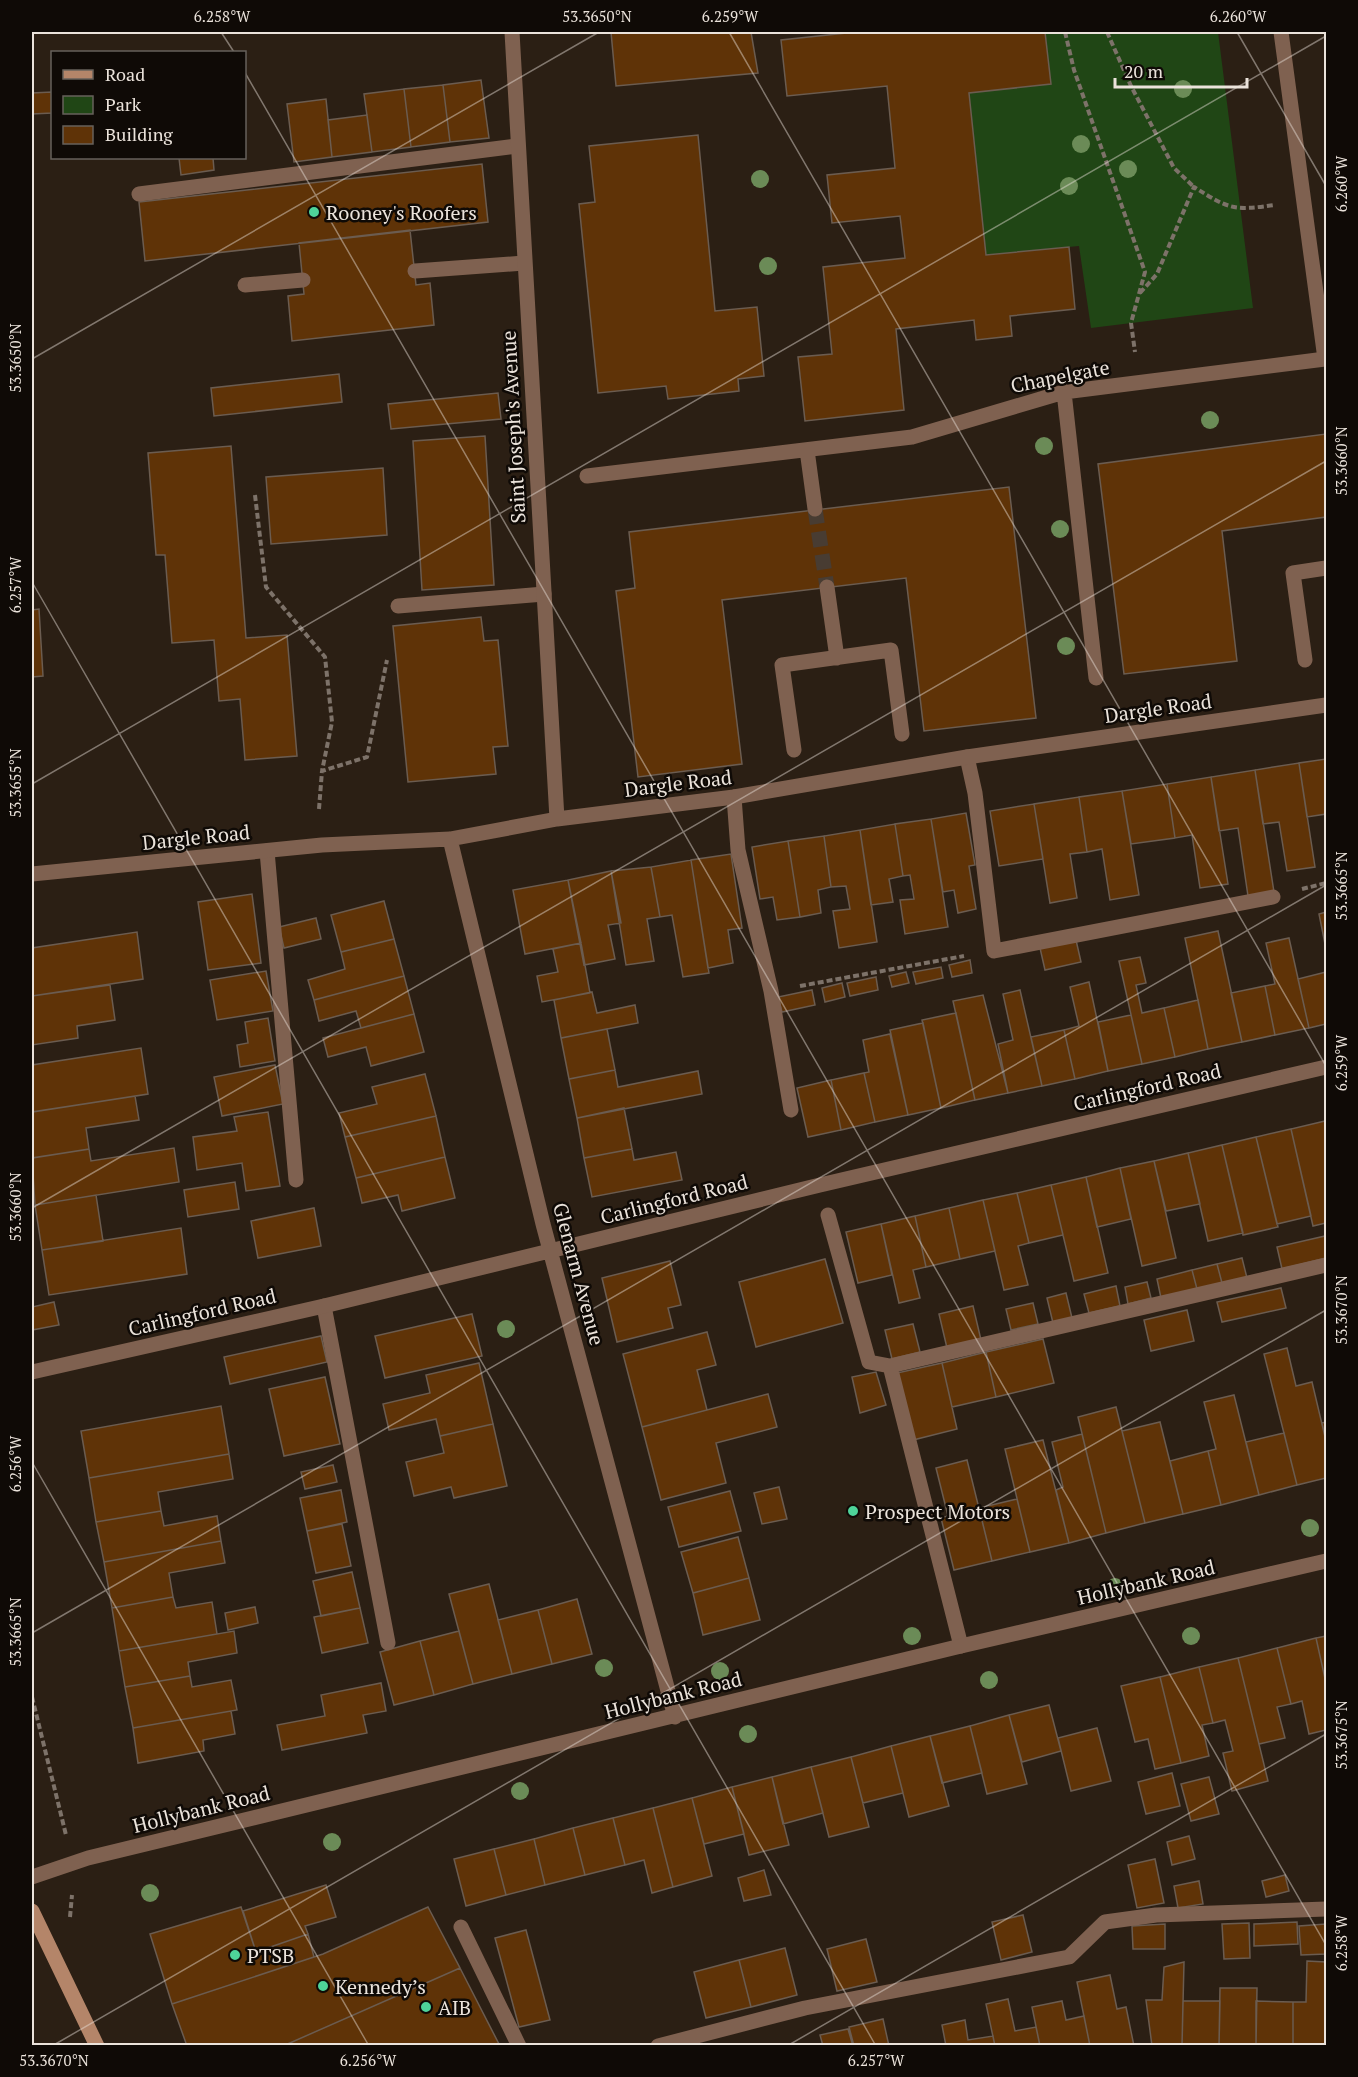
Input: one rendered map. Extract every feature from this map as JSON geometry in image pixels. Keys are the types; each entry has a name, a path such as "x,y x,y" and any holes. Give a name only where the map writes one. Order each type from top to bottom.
{"main road":[{"path":"32,1911 97,2046"}],"street":[{"name":"Saint Joseph's Avenue","path":"512,32 557,819"},
{"name":"Chapelgate","path":"587,476 912,437 1064,392 1326,363 1281,32"},
{"path":"139,194 518,146"},
{"path":"415,271 524,263"},
{"path":"245,285 303,280"},
{"path":"1064,392 1096,678"},
{"path":"807,450 815,509"},
{"path":"1305,660 1293,573 1326,568"},
{"path":"827,587 837,657"},
{"path":"398,606 544,594"},
{"path":"794,750 782,664 891,650 902,734"},
{"name":"Dargle Road","path":"32,874 267,851 450,839 557,819 734,797 967,757 1326,705"},
{"path":"967,757 975,793 994,951 1272,897"},
{"path":"734,797 738,850 771,991 791,1110"},
{"name":"Glenarm Avenue","path":"450,839 551,1251 675,1717"},
{"path":"267,851 296,1180"},
{"name":"Carlingford Road","path":"32,1372 324,1306 820,1185 1326,1067"},
{"path":"828,1215 869,1362 890,1366 1326,1265"},
{"path":"324,1306 388,1644"},
{"path":"890,1366 961,1646"},
{"name":"Hollybank Road","path":"32,1877 99,1856 961,1646 1326,1561"},
{"path":"658,2046 805,2008 1069,1957 1105,1922 1156,1915 1326,1910"},
{"path":"461,1927 519,2046"}],"path":[{"path":"1065,32 1074,70 1145,272 1131,323 1139,383"},
{"path":"1107,32 1131,86 1174,168 1194,188 1219,203 1241,210 1304,200"},
{"path":"1138,296 1157,274 1194,188"},
{"path":"255,495 266,587 325,657 332,722 322,771 319,809"},
{"path":"322,771 367,757 387,660"},
{"path":"771,991 994,951"}],"green space":[{"path":"1045,32 1218,32 1253,308 1091,328 1079,246 986,255 969,93 1050,84"}],"building":[{"path":"611,32 751,32 758,73 616,86"},
{"path":"856,32 1045,32 1051,84 969,93 986,255 1069,247 1075,309 1010,316 1012,336 976,340 974,320 896,329 904,410 805,421 798,357 832,354 823,267 905,258 900,216 832,223 827,175 895,168 887,86 787,96 781,40"},
{"path":"481,80 489,138 450,142 443,85"},
{"path":"443,85 450,142 411,147 404,89"},
{"path":"404,89 411,147 372,152 364,94"},
{"path":"51,92 51,113 32,114 32,93"},
{"path":"326,99 332,157 294,162 287,104"},
{"path":"367,115 372,152 332,157 328,120"},
{"path":"698,135 715,311 757,307 764,376 738,379 739,391 668,399 666,386 598,393 579,204 595,202 589,146"},
{"path":"179,159 213,159 214,170 181,175"},
{"name":"Rooney's Roofers","path":"482,164 488,222 145,261 139,202"},
{"path":"410,230 416,285 430,283 434,325 292,341 288,296 304,294 299,243"},
{"path":"339,374 342,402 214,416 211,388"},
{"path":"498,393 501,419 391,429 388,404"},
{"path":"1326,434 1326,517 1222,531 1237,661 1124,674 1098,464"},
{"path":"485,436 494,585 422,590 413,441"},
{"path":"231,446 246,638 287,635 297,756 245,760 240,699 219,701 214,640 172,643 165,555 156,555 148,453"},
{"path":"383,468 387,535 271,544 266,477"},
{"path":"1009,487 1036,718 924,731 906,578 722,600 742,764 638,777 616,591 635,588 629,532"},
{"path":"39,609 43,676 32,677 32,610"},
{"path":"481,617 484,641 498,640 508,746 493,747 496,774 408,782 393,626"},
{"path":"1326,759 1326,814 1307,817 1299,763"},
{"path":"1299,763 1315,867 1287,871 1279,822 1263,824 1255,770"},
{"path":"1255,770 1274,892 1248,896 1238,828 1219,831 1211,777"},
{"path":"1211,777 1228,884 1200,888 1192,835 1175,838 1167,784"},
{"path":"1167,784 1175,838 1131,844 1122,791"},
{"path":"1122,791 1139,895 1110,900 1102,849 1087,852 1079,797"},
{"path":"1079,797 1087,852 1070,854 1077,898 1050,903 1034,804"},
{"path":"1034,804 1043,859 999,866 990,811"},
{"path":"966,813 975,865 969,866 976,909 958,913 954,890 943,892 931,819"},
{"path":"931,819 948,927 905,934 900,900 914,899 910,875 903,876 895,824"},
{"path":"895,824 903,876 889,879 893,902 871,905 860,830"},
{"path":"860,830 877,942 839,948 833,911 850,909 846,886 831,887 824,836"},
{"path":"824,836 831,887 818,890 821,913 800,917 788,841"},
{"path":"788,841 800,917 777,920 773,897 760,899 752,847"},
{"path":"731,854 742,928 728,930 733,963 708,968 691,860"},
{"path":"691,860 709,973 683,977 672,915 660,917 651,867"},
{"path":"651,867 660,917 647,919 654,961 626,965 611,871"},
{"path":"611,871 621,923 608,925 615,959 584,965 568,880"},
{"path":"568,880 581,943 525,954 513,890"},
{"path":"252,894 261,963 208,970 198,902"},
{"path":"384,901 394,939 341,952 331,915"},
{"path":"1326,912 1326,949 1319,914"},
{"path":"316,918 321,939 284,948 279,927"},
{"path":"1218,931 1242,1042 1208,1049 1185,938"},
{"path":"137,932 143,979 32,996 32,948"},
{"path":"1289,938 1309,1028 1275,1035 1265,986 1275,984 1266,943"},
{"path":"394,939 404,976 314,1000 308,980 345,969 341,952"},
{"path":"1076,940 1081,962 1045,970 1040,948"},
{"path":"581,943 590,993 542,1002 537,976 558,972 553,949"},
{"path":"1140,957 1146,983 1136,985 1142,1013 1164,1008 1175,1057 1142,1064 1119,961"},
{"path":"970,960 972,973 952,977 949,965"},
{"path":"941,967 943,978 916,984 913,972"},
{"path":"266,971 273,1011 217,1020 210,980"},
{"path":"906,972 909,983 892,987 889,976"},
{"path":"1326,972 1326,1024 1309,1028 1298,979"},
{"path":"404,976 414,1014 361,1028 356,1011 319,1021 314,1000"},
{"path":"876,977 878,990 850,996 847,983"},
{"path":"1089,982 1108,1071 1075,1079 1064,1030 1079,1026 1070,987"},
{"path":"842,983 845,997 825,1002 822,988"},
{"path":"110,985 115,1020 77,1026 78,1038 32,1045 32,996"},
{"path":"1265,986 1275,1035 1242,1042 1231,993"},
{"path":"812,990 815,1005 782,1012 778,997"},
{"path":"1020,990 1042,1086 1008,1093 998,1044 1013,1040 1003,994"},
{"path":"592,992 597,1013 635,1005 638,1023 561,1038 554,1000"},
{"path":"983,995 1008,1093 975,1100 953,1001"},
{"path":"1198,1000 1208,1049 1175,1057 1164,1008"},
{"path":"956,1013 975,1100 941,1108 922,1020"},
{"path":"414,1014 424,1052 371,1066 366,1047 328,1057 323,1038"},
{"path":"1131,1015 1142,1064 1108,1071 1098,1022"},
{"path":"268,1018 275,1061 240,1067 237,1045 248,1043 245,1022"},
{"path":"923,1023 941,1108 908,1115 890,1030"},
{"path":"607,1029 615,1070 569,1079 561,1038"},
{"path":"1064,1030 1075,1079 1042,1086 1031,1037"},
{"path":"890,1034 908,1115 875,1122 864,1073 869,1072 863,1040"},
{"path":"141,1048 148,1094 32,1112 32,1065"},
{"path":"275,1065 283,1104 222,1116 214,1077"},
{"path":"615,1070 618,1087 698,1071 702,1094 577,1118 569,1079"},
{"path":"864,1073 875,1122 841,1130 831,1080"},
{"path":"425,1074 436,1116 345,1137 339,1113 377,1104 372,1087"},
{"path":"831,1080 841,1130 808,1137 797,1088"},
{"path":"135,1096 139,1120 86,1128 89,1149 32,1158 32,1112"},
{"path":"624,1108 632,1149 584,1158 577,1118"},
{"path":"268,1112 280,1186 246,1191 242,1163 197,1170 193,1137 237,1131 234,1117"},
{"path":"436,1116 445,1157 356,1178 345,1137"},
{"path":"1325,1121 1326,1223 1313,1226 1291,1129"},
{"path":"1291,1129 1311,1216 1277,1224 1256,1137"},
{"path":"1256,1137 1278,1227 1243,1235 1222,1145"},
{"path":"1222,1145 1243,1233 1208,1241 1188,1153"},
{"path":"174,1148 179,1182 35,1205 32,1158 89,1149 91,1161"},
{"path":"632,1149 634,1160 676,1152 682,1180 592,1197 584,1158"},
{"path":"1188,1153 1200,1204 1166,1211 1154,1161"},
{"path":"445,1157 455,1198 402,1211 398,1195 362,1203 356,1178"},
{"path":"1154,1161 1176,1258 1142,1266 1120,1168"},
{"path":"1120,1168 1131,1219 1097,1227 1086,1177"},
{"path":"1086,1177 1108,1273 1074,1281 1051,1185"},
{"path":"235,1182 239,1209 188,1217 184,1190"},
{"path":"1051,1185 1063,1235 1029,1243 1017,1193"},
{"path":"1017,1193 1029,1243 1018,1246 1028,1285 1004,1290 983,1200"},
{"path":"96,1195 103,1241 42,1250 35,1205"},
{"path":"983,1200 995,1251 960,1259 949,1208"},
{"path":"314,1208 321,1246 258,1258 251,1221"},
{"path":"949,1208 960,1259 926,1267 915,1216"},
{"path":"915,1216 926,1267 913,1270 920,1298 899,1303 881,1224"},
{"path":"881,1224 892,1275 858,1283 846,1232"},
{"path":"181,1228 187,1274 49,1295 42,1250"},
{"path":"1325,1236 1326,1258 1282,1269 1277,1247"},
{"path":"1242,1258 1247,1278 1222,1283 1217,1264"},
{"path":"825,1259 843,1323 756,1347 739,1282"},
{"path":"670,1261 681,1305 668,1308 673,1328 617,1342 602,1278"},
{"path":"1217,1264 1222,1283 1197,1289 1192,1270"},
{"path":"1192,1270 1197,1289 1161,1298 1157,1279"},
{"path":"1147,1282 1151,1298 1128,1304 1125,1287"},
{"path":"1116,1286 1120,1306 1089,1313 1084,1294"},
{"path":"1281,1288 1286,1308 1222,1322 1217,1302"},
{"path":"1066,1293 1072,1318 1053,1323 1047,1298"},
{"path":"54,1302 59,1325 32,1330 32,1307"},
{"path":"1033,1303 1038,1324 1011,1330 1006,1309"},
{"path":"973,1306 981,1340 947,1348 939,1314"},
{"path":"1187,1310 1194,1341 1151,1351 1144,1320"},
{"path":"472,1314 482,1356 385,1378 375,1336"},
{"path":"913,1324 920,1352 892,1359 885,1330"},
{"path":"707,1332 716,1365 697,1370 707,1410 642,1427 623,1354"},
{"path":"321,1336 327,1362 230,1384 224,1357"},
{"path":"1043,1339 1054,1383 996,1397 986,1352"},
{"path":"1287,1348 1296,1386 1312,1382 1326,1441 1326,1478 1297,1485 1264,1354"},
{"path":"986,1352 996,1397 952,1407 942,1363"},
{"path":"479,1363 493,1424 440,1436 436,1419 389,1430 383,1404 430,1393 426,1375"},
{"path":"942,1363 957,1429 913,1440 897,1373"},
{"path":"876,1372 886,1405 860,1413 852,1377"},
{"path":"325,1377 340,1444 284,1456 269,1389"},
{"path":"768,1394 777,1427 716,1443 726,1483 661,1500 642,1427"},
{"path":"1234,1395 1259,1495 1221,1505 1208,1451 1216,1449 1204,1402"},
{"path":"221,1406 229,1454 89,1478 81,1431"},
{"path":"1116,1407 1145,1523 1106,1533 1078,1417"},
{"path":"1160,1422 1183,1514 1145,1523 1122,1431"},
{"path":"1326,1422 1326,1441 1322,1423"},
{"path":"493,1424 507,1486 454,1498 451,1487 414,1496 406,1462 444,1453 440,1436"},
{"path":"1284,1433 1297,1485 1259,1495 1246,1442"},
{"path":"1082,1434 1106,1533 1069,1543 1056,1490 1063,1487 1052,1442"},
{"path":"1043,1440 1069,1543 1030,1552 1005,1449"},
{"path":"1208,1451 1221,1505 1183,1514 1170,1461"},
{"path":"229,1454 233,1479 158,1492 161,1511 96,1522 89,1478"},
{"path":"967,1460 992,1561 954,1570 941,1518 948,1516 936,1468"},
{"path":"333,1465 337,1482 305,1489 301,1472"},
{"path":"779,1487 787,1519 762,1524 754,1493"},
{"path":"341,1490 347,1522 307,1531 300,1498"},
{"path":"730,1491 741,1531 679,1547 668,1507"},
{"path":"1017,1499 1030,1552 992,1561 979,1508"},
{"path":"161,1511 164,1526 217,1516 221,1541 104,1562 96,1522"},
{"path":"342,1524 351,1566 316,1573 307,1531"},
{"path":"738,1537 749,1578 693,1593 681,1552"},
{"path":"221,1541 225,1563 169,1573 173,1597 112,1608 104,1562"},
{"path":"352,1572 360,1608 321,1616 313,1581"},
{"path":"749,1578 760,1620 703,1635 693,1593"},
{"path":"489,1584 512,1674 473,1684 449,1594"},
{"path":"173,1597 176,1608 212,1602 217,1634 119,1651 112,1608"},
{"path":"577,1599 592,1654 552,1664 538,1610"},
{"path":"255,1607 258,1623 228,1630 225,1613"},
{"path":"360,1608 368,1643 322,1653 314,1617"},
{"path":"538,1610 552,1664 512,1674 498,1620"},
{"path":"234,1631 237,1653 188,1662 190,1676 125,1687 119,1651"},
{"path":"459,1631 473,1684 434,1695 420,1641"},
{"path":"1326,1636 1326,1683 1316,1638"},
{"path":"1316,1638 1326,1683 1326,1730 1309,1734 1302,1701 1291,1704 1277,1648"},
{"path":"420,1641 434,1695 394,1705 380,1652"},
{"path":"1277,1648 1291,1704 1277,1707 1285,1738 1259,1744 1238,1658"},
{"path":"1238,1658 1268,1781 1232,1791 1223,1753 1233,1751 1225,1720 1213,1723 1199,1667"},
{"path":"1199,1667 1213,1723 1202,1725 1209,1756 1181,1763 1160,1677"},
{"path":"190,1676 192,1687 231,1680 237,1710 133,1728 125,1687"},
{"path":"1160,1677 1181,1763 1155,1769 1148,1739 1135,1742 1121,1686"},
{"path":"381,1683 386,1711 363,1715 367,1733 282,1750 277,1725 325,1716 321,1695"},
{"path":"1049,1705 1061,1751 1022,1762 1009,1715"},
{"path":"231,1711 235,1734 203,1740 204,1751 138,1763 133,1728"},
{"path":"1009,1715 1027,1784 987,1794 970,1726"},
{"path":"970,1726 982,1773 942,1783 930,1736"},
{"path":"1097,1728 1111,1781 1071,1791 1058,1738"},
{"path":"930,1736 949,1806 909,1817 891,1746"},
{"path":"891,1746 903,1793 863,1803 851,1757"},
{"path":"851,1757 869,1827 829,1837 811,1767"},
{"path":"811,1767 823,1813 783,1824 772,1777"},
{"path":"1172,1773 1180,1806 1146,1814 1138,1782"},
{"path":"772,1777 789,1845 749,1855 732,1787"},
{"path":"1209,1777 1219,1814 1191,1821 1181,1784"},
{"path":"732,1787 744,1834 704,1844 692,1798"},
{"path":"692,1798 712,1876 673,1887 653,1808"},
{"path":"653,1808 673,1887 652,1893 644,1860 625,1865 613,1818"},
{"path":"613,1818 625,1865 585,1875 573,1828"},
{"path":"573,1828 585,1875 545,1885 534,1839"},
{"path":"1189,1836 1195,1859 1172,1865 1167,1842"},
{"path":"534,1839 545,1885 506,1895 494,1849"},
{"path":"494,1849 506,1895 466,1906 454,1859"},
{"path":"1155,1859 1164,1903 1137,1908 1128,1865"},
{"path":"764,1870 771,1895 744,1901 738,1878"},
{"path":"1285,1875 1289,1891 1266,1897 1262,1881"},
{"path":"1199,1881 1203,1904 1178,1908 1174,1886"},
{"path":"326,1885 336,1917 305,1926 308,1934 256,1952 243,1911"},
{"name":"PTSB","path":"241,1907 256,1952 308,1934 314,1957 172,2004 150,1934"},
{"name":"Kennedy’s","path":"428,1907 460,1968 283,2046 187,2046 172,2004 323,1954"},
{"path":"1023,1915 1032,1952 1001,1960 992,1922"},
{"path":"1297,1922 1298,1944 1254,1946 1254,1924"},
{"path":"1249,1923 1250,1958 1224,1959 1222,1924"},
{"path":"1165,1924 1165,1949 1133,1949 1132,1926"},
{"path":"1326,1924 1326,1954 1301,1955 1299,1926"},
{"path":"526,1930 550,2020 519,2027 495,1938"},
{"path":"866,1939 877,1982 837,1991 827,1949"},
{"path":"785,1948 797,1995 751,2007 739,1960"},
{"path":"739,1960 751,2007 706,2018 694,1972"},
{"path":"1307,1961 1326,1962 1326,2046 1293,2046 1293,2002 1306,2002"},
{"path":"1184,1962 1182,2046 1152,2046 1146,2000 1162,2000 1164,1967"},
{"name":"AIB","path":"460,1968 500,2046 283,2046"},
{"path":"1110,1975 1117,2009 1126,2007 1134,2046 1090,2046 1077,1982"},
{"path":"1220,1988 1257,1988 1256,2046 1219,2046"},
{"path":"1008,1999 1015,2031 1036,2027 1040,2046 995,2046 986,2004"},
{"path":"1062,2001 1066,2020 1084,2016 1090,2046 1040,2046 1032,2007"},
{"path":"1183,2001 1220,2001 1219,2046 1182,2046"},
{"path":"1256,2001 1293,2002 1293,2046 1256,2046"},
{"path":"883,2019 889,2046 854,2046 849,2027"},
{"path":"965,2020 968,2040 993,2036 995,2046 946,2046 942,2025"},
{"path":"848,2029 853,2046 823,2046 820,2035"}],"tunnel":[{"path":"815,509 827,587"}],"place":[{"name":"Rooney's Roofers","path":"314,212"},
{"name":"Prospect Motors","path":"853,1511"},
{"name":"PTSB","path":"235,1955"},
{"name":"Kennedy’s","path":"323,1986"},
{"name":"AIB","path":"426,2007"}]}
